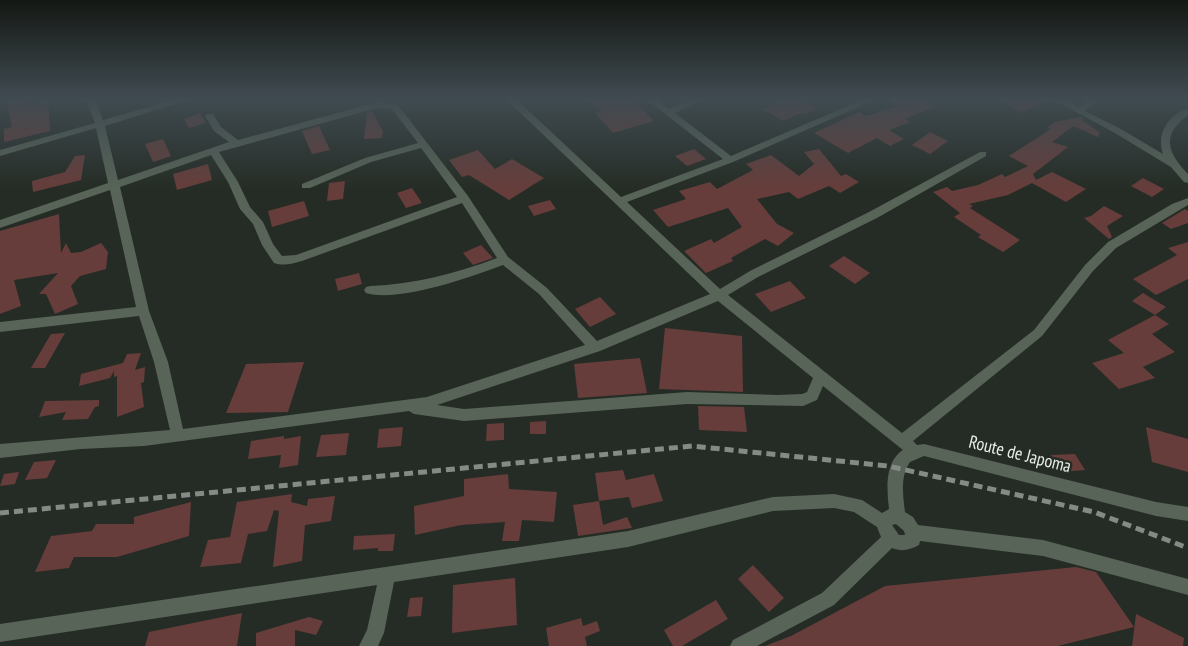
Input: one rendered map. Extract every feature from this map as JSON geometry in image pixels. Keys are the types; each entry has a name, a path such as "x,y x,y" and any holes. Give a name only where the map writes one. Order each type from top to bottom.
{"street":[{"path":"0,153 82,129"},
{"path":"101,129 143,311 161,362 178,436"},
{"path":"218,129 236,143"},
{"path":"0,224 236,143 287,129"},
{"path":"411,129 464,198 504,260 543,291 596,346"},
{"path":"541,129 719,294 907,446"},
{"path":"689,129 730,160"},
{"path":"618,202 730,160 804,129"},
{"path":"1113,129 1172,164"},
{"path":"1168,129 1164,143 1165,153 1172,164 1188,180"},
{"path":"1132,139 1164,143"},
{"path":"306,186 368,160 424,145"},
{"path":"213,151 233,182 240,200 258,222 268,245 278,260 286,261 298,258 464,198"},
{"path":"0,451 178,436 427,403 596,346 719,294 754,274 873,215 983,154"},
{"path":"739,646 828,599 891,526 908,522 914,532 913,540 907,544 898,544 891,526 897,468 907,446 1038,333 1088,268 1112,245 1176,206 1188,201"},
{"path":"370,290 401,290 428,286 458,278 504,260"},
{"path":"0,327 143,311"},
{"path":"409,406 438,413 464,415 688,398 795,400 812,396 820,376"},
{"name":"Route de Japoma","path":"907,446 1156,509 1188,514"},
{"path":"0,633 628,539 773,504 834,501 857,505 891,526"},
{"path":"914,532 1043,548 1188,587"},
{"path":"368,646 375,633 387,576"}],"building":[{"path":"4,129 50,129 50,131 4,142"},
{"path":"320,129 330,150 312,154 302,131"},
{"path":"365,129 382,129 383,131 382,138 364,139"},
{"path":"610,129 626,129 613,133"},
{"path":"822,129 891,129 889,130 904,139 890,146 877,138 848,153 814,133"},
{"path":"1051,129 1069,129 1052,142 1068,147 1033,174 1036,180 1052,172 1086,189 1066,202 1032,183 1008,195 969,204 973,206 970,208 1020,240 1003,252 978,237 981,235 954,217 960,213 933,192 947,187 952,191 978,185 1002,174 1005,177 1028,166 1009,156"},
{"path":"1080,129 1095,129 1100,133 1098,137"},
{"path":"930,132 948,141 930,154 912,145"},
{"path":"163,139 171,156 153,162 145,144"},
{"path":"694,149 706,159 687,166 675,156"},
{"path":"819,149 841,176 846,174 859,182 840,193 829,186 798,199 789,192 757,199 777,224 794,233 778,246 765,239 731,258 733,261 706,273 684,251 711,239 714,243 742,227 728,208 668,227 653,210 686,199 679,191 710,182 717,189 753,170 746,164 771,155 799,176 814,164 804,152"},
{"path":"478,150 495,169 512,159 544,178 509,200 469,175 462,177 449,160"},
{"path":"85,155 81,180 33,192 32,181 65,172 75,156"},
{"path":"208,164 212,180 177,190 173,174"},
{"path":"1143,178 1164,189 1152,197 1131,186"},
{"path":"345,181 343,199 327,201 329,183"},
{"path":"412,188 422,203 406,208 397,193"},
{"path":"550,200 556,209 534,216 528,206"},
{"path":"304,201 309,216 272,227 268,211"},
{"path":"1104,206 1123,216 1107,226 1112,237 1109,239 1084,218 1091,216"},
{"path":"1185,209 1188,211 1188,223 1171,229 1162,223"},
{"path":"59,214 61,253 66,243 71,253 81,252 101,243 108,252 106,269 80,276 71,286 78,304 55,314 46,294 39,294 58,273 14,280 21,306 0,314 0,231"},
{"path":"1188,242 1188,279 1156,295 1133,279 1177,255 1168,248"},
{"path":"481,245 493,258 473,265 463,253"},
{"path":"844,256 870,273 855,284 829,266"},
{"path":"359,273 362,284 338,291 335,279"},
{"path":"790,281 806,298 771,312 755,294"},
{"path":"1143,293 1166,307 1155,315 1132,301"},
{"path":"600,297 616,314 590,327 575,309"},
{"path":"1155,315 1169,324 1152,334 1175,352 1143,367 1155,378 1119,389 1092,363 1124,353 1108,340"},
{"path":"665,328 742,336 743,392 659,389"},
{"path":"65,333 45,368 31,368 51,334"},
{"path":"141,353 135,370 145,367 144,382 141,383 144,407 117,417 117,376 114,377 114,371 110,378 79,386 81,374 123,363 127,354"},
{"path":"640,358 647,393 578,398 574,364"},
{"path":"304,362 288,412 226,413 246,364"},
{"path":"99,400 99,406 95,407 88,419 62,420 66,412 39,417 45,401"},
{"path":"698,406 744,407 747,432 699,430"},
{"path":"546,421 546,434 530,434 530,422"},
{"path":"504,423 504,440 486,441 487,424"},
{"path":"403,427 401,446 377,448 379,429"},
{"path":"1146,427 1188,439 1188,472 1152,462"},
{"path":"349,433 346,455 316,457 321,435"},
{"path":"284,436 284,439 301,436 298,465 279,468 281,455 248,459 251,441"},
{"path":"1075,454 1085,470 1060,472 1051,455"},
{"path":"56,460 47,478 25,480 34,462"},
{"path":"623,470 626,480 654,474 663,501 632,508 629,497 599,501 595,473"},
{"path":"19,472 15,484 0,486 4,474"},
{"path":"508,474 509,489 557,492 554,522 522,520 519,541 502,541 505,522 461,525 415,535 414,506 464,496 464,479"},
{"path":"292,494 291,502 307,506 308,499 335,496 331,521 305,525 302,561 273,567 279,511 274,510 267,531 248,534 241,563 200,567 208,540 230,537 237,502"},
{"path":"599,501 603,525 627,517 632,528 578,536 573,505"},
{"path":"191,502 189,536 117,557 74,557 69,568 35,572 51,536 92,531 96,524 134,524 134,517"},
{"path":"395,534 393,551 378,551 378,548 353,550 354,536"},
{"path":"753,565 784,598 769,612 738,579"},
{"path":"1076,567 1096,572 1134,627 1058,646 765,646 791,636 885,586"},
{"path":"515,578 517,625 452,633 453,585"},
{"path":"423,597 421,616 407,617 410,598"},
{"path":"716,600 728,619 682,646 673,646 664,630"},
{"path":"242,613 237,646 145,646 149,632"},
{"path":"1136,614 1184,638 1183,646 1132,646"},
{"path":"309,617 323,621 316,635 295,630 295,646 256,646 256,633"},
{"path":"581,618 583,626 597,621 600,631 585,637 587,646 549,646 546,628"}],"railway":[{"path":"0,513 692,446 888,466 1094,512 1188,548"}]}
